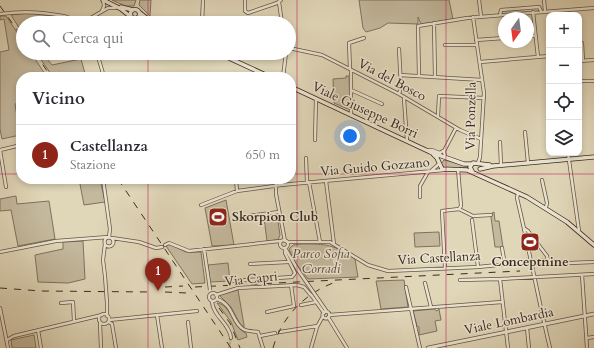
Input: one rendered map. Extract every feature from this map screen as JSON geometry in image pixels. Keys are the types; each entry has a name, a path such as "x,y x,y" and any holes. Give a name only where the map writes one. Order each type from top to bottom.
{"main road":[{"path":"103,0 125,11 130,16"},
{"path":"108,0 124,8 139,12 144,16"},
{"path":"131,16 131,12 133,10"},
{"path":"139,12 140,16"},
{"path":"233,60 259,72"},
{"name":"Viale Giuseppe Borri","path":"296,89 428,151 464,164 471,164"},
{"path":"428,151 436,156 441,169 458,169 473,172 518,193 546,208 579,231 594,245"},
{"path":"473,172 501,165 594,157"},
{"path":"439,164 442,159 449,159"},
{"path":"478,163 481,174 490,180"},
{"path":"473,172 470,168 471,164 478,163 493,166"}],"street":[{"path":"100,13 104,7 103,0"},
{"path":"202,16 203,0"},
{"path":"244,0 245,11 248,13 279,1 281,16"},
{"path":"479,0 481,16"},
{"path":"543,11 544,0"},
{"path":"96,16 110,7 125,11"},
{"path":"500,12 500,10 539,7 543,11"},
{"path":"533,12 594,8"},
{"path":"0,14 33,12 64,16"},
{"path":"419,76 418,26 473,17 498,15"},
{"name":"Via Ponzella","path":"473,17 484,98 478,163"},
{"path":"534,20 538,57"},
{"path":"434,23 435,77"},
{"path":"351,115 350,42 364,38"},
{"path":"476,40 498,38"},
{"path":"582,43 583,61 594,60"},
{"path":"445,44 477,45"},
{"name":"Via del Bosco","path":"296,49 318,53 399,94 456,128 481,139"},
{"path":"399,49 399,94"},
{"path":"480,62 546,56"},
{"path":"99,60 103,72"},
{"path":"284,72 285,60"},
{"path":"400,75 482,80"},
{"path":"582,81 594,81"},
{"path":"351,90 382,104"},
{"path":"438,116 439,96 484,98"},
{"path":"315,140 316,99"},
{"path":"404,99 407,141"},
{"path":"445,157 444,151 456,128"},
{"path":"525,132 528,163"},
{"path":"500,142 501,165"},
{"path":"6,187 0,150 16,146"},
{"path":"428,151 432,149 440,152 444,151"},
{"name":"Via Guido Gozzano","path":"306,158 308,182"},
{"path":"568,159 579,231"},
{"path":"420,197 420,186 428,172 435,169 439,164"},
{"path":"458,169 461,206 459,209"},
{"name":"Via Guido Gozzano","path":"296,183 445,170"},
{"path":"542,180 547,203 546,208"},
{"path":"326,181 334,244"},
{"path":"308,182 320,242"},
{"path":"104,184 110,238 114,243"},
{"path":"236,184 237,191"},
{"name":"Via Guido Gozzano","path":"201,205 237,191 290,184"},
{"path":"276,185 276,194 283,233 289,253 298,270 316,296 325,314 329,316 502,302"},
{"path":"518,193 517,196 533,262 534,277 550,348"},
{"path":"445,268 442,212 459,209 473,216 491,215"},
{"path":"241,217 279,212"},
{"path":"472,220 478,267"},
{"path":"525,229 547,256 548,260"},
{"path":"280,242 283,233"},
{"path":"98,238 110,246"},
{"path":"0,252 56,241 98,238 139,242 156,248 162,247"},
{"path":"110,238 105,243 103,260 107,316 112,324 116,348"},
{"path":"105,252 110,246 119,240"},
{"path":"280,242 286,245"},
{"path":"165,245 169,244 186,251 280,242 286,245"},
{"name":"Via Castellanza","path":"286,245 292,243 320,242 334,244 368,265 386,270 478,267 548,260 570,263 594,262"},
{"path":"232,281 292,278 295,273 288,262 286,245"},
{"path":"502,248 505,265"},
{"path":"204,250 210,290 209,298 212,302 214,310 230,332 231,338"},
{"path":"250,264 288,262"},
{"path":"460,280 594,274"},
{"path":"582,275 587,348"},
{"path":"500,279 508,348"},
{"path":"425,283 431,308"},
{"path":"267,312 294,306 291,285"},
{"name":"Via Capri","path":"210,294 216,294 238,288 291,285 302,286 311,295 325,314"},
{"path":"406,287 420,348"},
{"path":"216,294 217,299"},
{"path":"212,302 217,299"},
{"path":"217,299 228,305 241,328 247,331 258,332 263,348"},
{"path":"61,303 72,302 74,321"},
{"path":"301,305 316,302"},
{"path":"0,308 8,348"},
{"path":"89,318 99,322 197,311"},
{"path":"325,314 329,316 347,348"},
{"path":"311,348 317,326 325,314"},
{"name":"Viale Lombardia","path":"428,348 594,314"},
{"path":"157,315 162,348"},
{"path":"100,348 99,318 102,316"},
{"path":"7,340 12,336 74,321 107,316"},
{"path":"188,322 191,348"},
{"path":"280,332 317,326"},
{"path":"527,328 529,348"},
{"path":"38,330 41,348"},
{"path":"260,336 275,333"},
{"path":"587,338 594,337"}],"green space":[{"path":"112,0 136,0 134,6 125,6"},
{"path":"140,0 151,0 150,16 139,5"},
{"path":"359,0 449,0 453,19 421,24 418,17 418,24 388,23 380,28 366,32 363,28"},
{"path":"29,13 54,16 16,16 16,23 11,15"},
{"path":"0,16 6,16 16,31 16,60 36,60 44,72 16,72 16,136 2,139 0,129 0,52 9,50 4,19 0,20"},
{"path":"41,60 48,60 52,65 81,60 85,72 50,72"},
{"path":"346,76 349,76 350,110 334,103 333,79 346,78"},
{"path":"444,160 468,166 468,168 445,168 441,164"},
{"path":"80,184 101,184 105,202 84,205"},
{"path":"16,196 17,204 49,201 55,239 18,246 11,210 0,211 0,199"},
{"name":"Skorpion Club","path":"226,200 234,245 212,246 205,208"},
{"path":"494,212 495,221 499,221 503,247 495,247 491,217 492,213"},
{"path":"271,215 277,215 280,235 278,240 267,241 264,218"},
{"path":"439,232 440,246 415,247 414,233"},
{"path":"83,241 85,279 68,283 38,282 35,255 63,249 63,242"},
{"path":"169,244 186,252 201,252 205,283 192,284 166,246"},
{"name":"Parco Sofia Corradi","path":"293,245 324,245 341,250 355,259 358,277 308,279 295,262 289,249"},
{"path":"228,263 230,281 210,282 208,265"},
{"path":"404,280 408,307 381,309 376,281"},
{"path":"238,290 244,328 231,307 220,296 221,294"},
{"path":"217,303 226,308 241,330 246,333 247,337 238,340 231,322"},
{"path":"434,309 437,311 439,309 441,320 435,321 437,331 419,335 419,327 417,326 413,311"},
{"path":"34,335 36,348 12,348 11,340"}],"tunnel":[{"path":"229,348 231,338"}],"railway":[{"path":"0,6 16,28"},
{"path":"40,60 48,72"},
{"path":"121,184 231,348"},
{"path":"195,287 520,271"},
{"path":"273,348 282,327 295,308 303,300 333,283"},
{"path":"165,287 183,286"},
{"path":"0,288 41,291 151,292"},
{"path":"165,292 187,293"},
{"path":"219,308 230,323 240,348"}],"place":[{"name":"Skorpion Club","path":"218,217"},
{"name":"Conceptnine","path":"530,242"},
{"name":"Castellanza","path":"158,291"}]}
